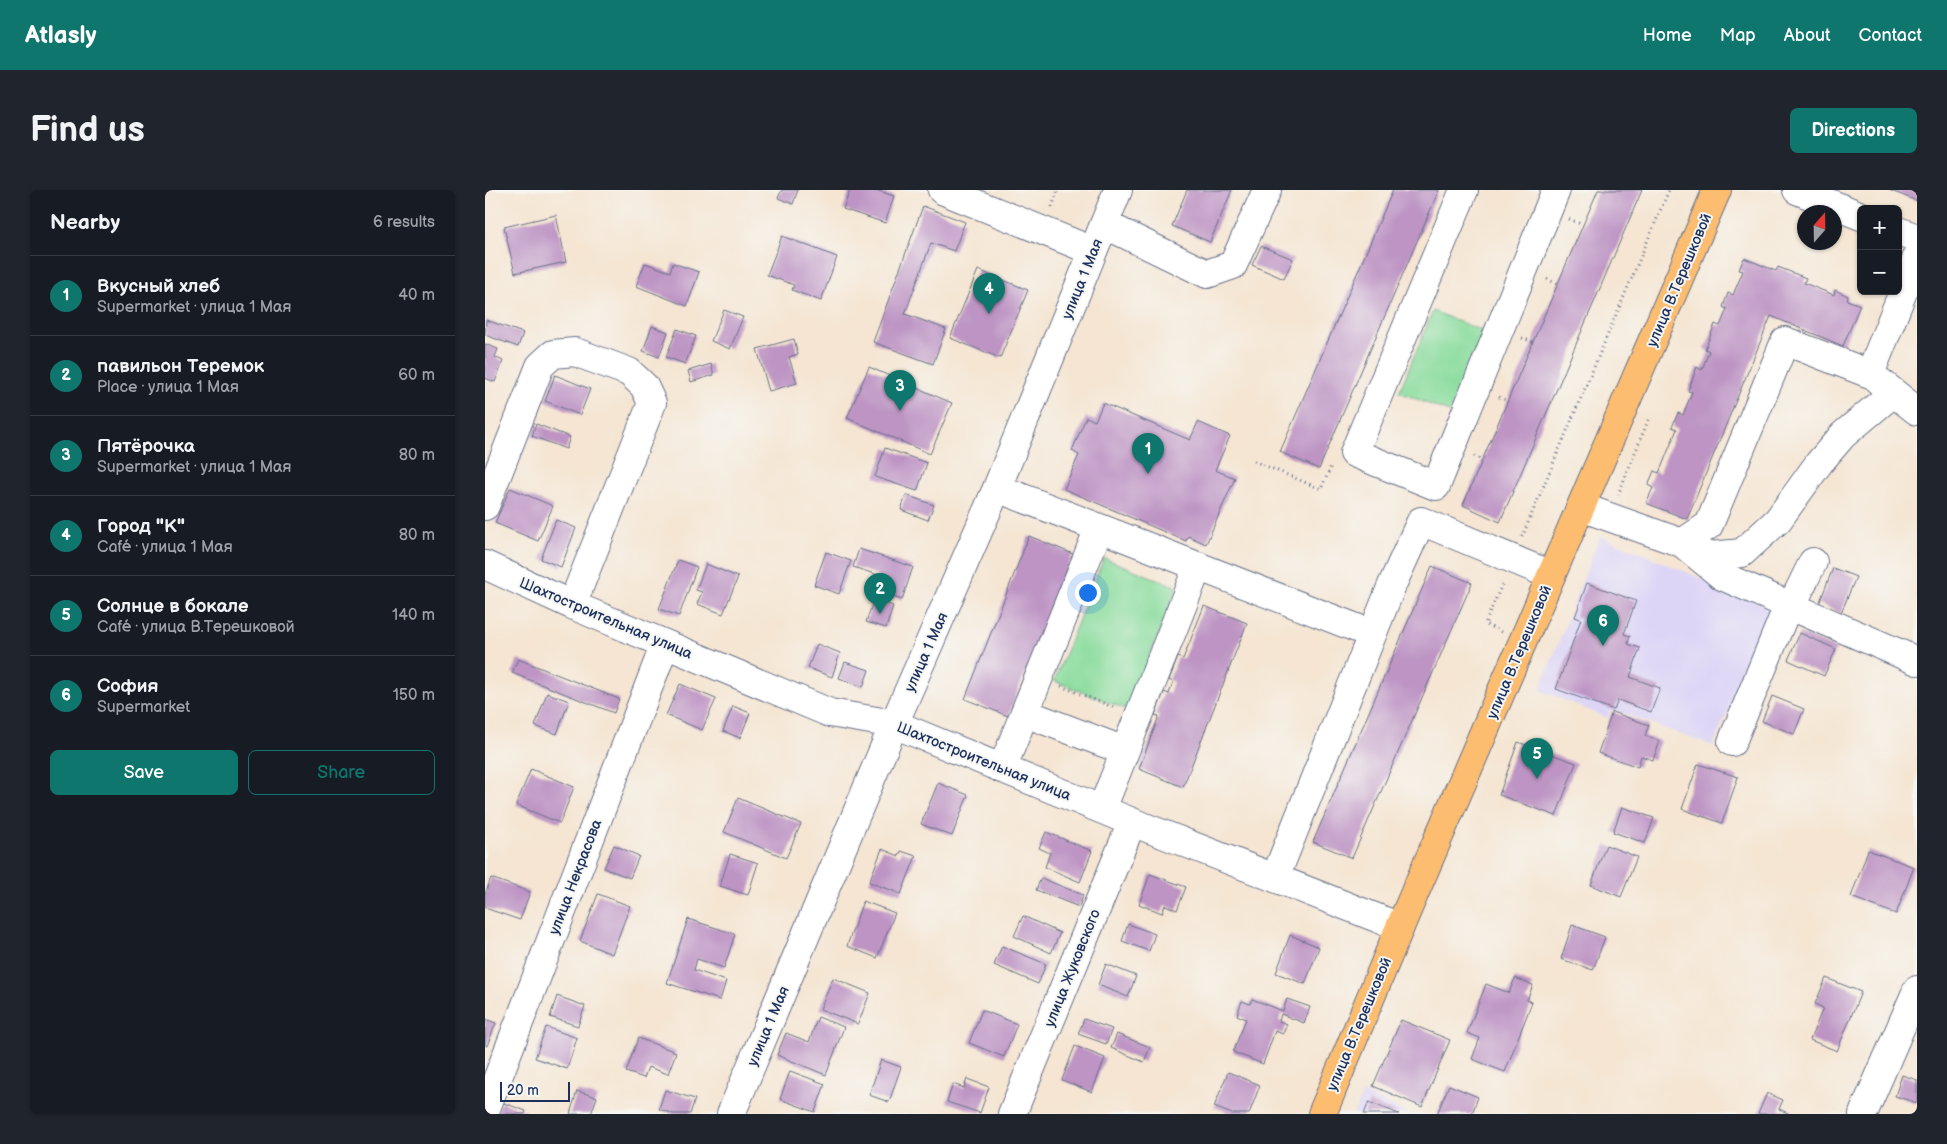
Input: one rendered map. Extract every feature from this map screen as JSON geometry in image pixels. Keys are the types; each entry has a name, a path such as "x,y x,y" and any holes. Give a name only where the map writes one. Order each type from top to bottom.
{"main road":[{"name":"улица В.Терешковой","path":"1322,1114 1400,927 1717,190"}],"street":[{"path":"942,190 1093,251"},
{"name":"улица 1 Мая","path":"731,1114 894,724 997,488 1118,190"},
{"path":"1104,224 1207,274 1233,265 1267,190"},
{"path":"1436,486 1354,453 1465,190"},
{"path":"1275,878 1372,634 1436,486 1557,190"},
{"path":"1797,190 1857,214"},
{"path":"1902,232 1917,238"},
{"path":"1870,374 1917,256"},
{"path":"1691,550 1709,525 1785,341 1870,374 1917,411"},
{"path":"485,506 540,366 553,354 575,352 629,372 644,386 652,403 572,605"},
{"path":"1581,507 1691,550 1741,553 1778,520 1819,463 1843,435 1893,393"},
{"path":"997,488 1372,634"},
{"path":"1421,520 1551,575"},
{"path":"1002,769 1099,528"},
{"path":"1691,550 1722,576 1917,661"},
{"path":"1732,742 1783,618 1791,607 1813,562"},
{"name":"Шахтостроительная улица","path":"485,565 572,605 829,712 894,724 1133,822 1400,927"},
{"path":"1101,809 1198,566"},
{"name":"улица Некрасова","path":"485,1111 665,644"},
{"path":"1025,713 1125,751"},
{"name":"улица Жуковского","path":"1012,1114 1133,822"},
{"path":"1863,1114 1917,990"}],"path":[{"path":"1617,497 1650,416"},
{"path":"1039,678 1138,717"}],"shaded area":[{"path":"1600,536 1772,608 1713,746 1617,711 1610,711 1608,718 1540,690"},
{"path":"1363,1093 1407,1114 1354,1114"}],"green space":[{"path":"1433,311 1490,334 1456,415 1399,392"},
{"path":"1104,558 1177,587 1128,710 1054,681"}],"building":[{"path":"782,190 798,190 793,204 778,198"},
{"path":"850,190 876,190 894,196 885,223 843,209"},
{"path":"1187,190 1232,190 1210,242 1172,226"},
{"path":"1393,190 1439,190 1319,469 1280,452"},
{"path":"1598,190 1642,190 1500,522 1463,505"},
{"path":"1889,190 1917,190 1917,201"},
{"path":"923,206 965,222 954,251 931,243 905,314 946,329 933,364 873,342"},
{"path":"556,215 566,262 515,273 504,227"},
{"path":"782,236 837,257 821,301 792,290 794,285 767,275"},
{"path":"1261,246 1293,259 1284,279 1252,265"},
{"path":"1744,258 1776,271 1778,267 1806,278 1804,283 1834,295 1835,290 1848,296 1847,300 1860,305 1843,346 1771,316 1687,519 1646,503 1653,488 1648,485 1654,471 1659,473 1677,429 1672,427 1678,413 1683,415 1692,392 1688,391 1697,367 1702,370 1709,351 1705,349 1715,324 1720,326 1727,309 1723,307 1728,293 1733,295 1743,271 1739,270"},
{"path":"645,263 670,272 673,263 699,272 687,306 636,286"},
{"path":"978,270 1028,290 1000,358 950,338"},
{"path":"724,310 743,317 730,349 711,341"},
{"path":"486,320 523,333 518,347 485,335"},
{"path":"652,326 668,332 659,357 643,351"},
{"path":"677,329 696,336 685,364 666,357"},
{"path":"794,339 798,354 789,357 797,383 769,391 757,349"},
{"path":"485,344 498,349 495,357 503,361 495,382 485,378"},
{"path":"711,364 714,375 691,382 688,371"},
{"path":"869,367 952,403 930,454 847,418"},
{"path":"555,375 590,389 580,415 545,401"},
{"path":"1103,403 1190,440 1198,422 1230,436 1215,470 1235,478 1206,544 1188,536 1186,541 1064,489 1079,455 1072,451 1086,417 1095,421"},
{"path":"536,424 570,437 566,449 532,436"},
{"path":"885,448 927,463 917,491 875,477"},
{"path":"510,488 553,506 538,541 495,523"},
{"path":"906,495 934,505 928,520 901,510"},
{"path":"556,520 576,528 561,567 541,559"},
{"path":"1029,536 1073,554 1052,606 1056,608 1047,631 1042,629 1038,641 1042,642 1033,665 1029,663 1008,716 965,699"},
{"path":"859,549 913,567 902,600 873,590 878,575 853,567"},
{"path":"826,552 851,561 839,594 814,585"},
{"path":"678,560 697,567 679,616 659,609"},
{"path":"706,564 738,577 723,614 697,604 702,592 696,590"},
{"path":"1432,566 1472,583 1352,858 1313,842"},
{"path":"1833,568 1856,577 1841,613 1819,604"},
{"path":"1587,583 1636,601 1624,634 1630,636 1628,644 1640,648 1630,677 1660,688 1651,712 1618,700 1614,710 1556,689 1581,619 1575,617"},
{"path":"874,599 893,606 886,628 866,622"},
{"path":"1204,606 1247,623 1183,787 1139,769 1159,716 1155,715 1164,692 1169,694 1173,682 1169,680 1178,657 1183,659"},
{"path":"1800,633 1836,649 1824,676 1788,660"},
{"path":"817,644 840,653 832,677 808,668"},
{"path":"518,659 619,699 614,713 512,673"},
{"path":"845,662 869,670 863,687 839,678"},
{"path":"680,684 716,699 702,730 666,715"},
{"path":"547,693 569,701 557,734 535,726"},
{"path":"1772,696 1804,709 1794,734 1762,721"},
{"path":"733,706 750,713 740,738 723,731"},
{"path":"1612,712 1649,725 1645,736 1660,741 1653,760 1641,756 1638,767 1598,753"},
{"path":"1518,742 1576,763 1556,816 1499,795"},
{"path":"1698,764 1738,777 1722,823 1682,809"},
{"path":"531,769 574,787 560,823 516,805"},
{"path":"938,783 968,795 952,836 921,824"},
{"path":"738,798 801,824 786,858 724,832"},
{"path":"1622,807 1654,818 1645,843 1613,832"},
{"path":"1046,832 1092,851 1080,882 1045,867 1050,853 1039,848"},
{"path":"614,845 639,856 630,878 604,868"},
{"path":"1606,845 1637,857 1621,897 1591,885"},
{"path":"882,849 899,856 901,851 916,856 901,894 869,882"},
{"path":"1868,850 1914,867 1896,914 1851,897"},
{"path":"730,854 758,863 748,895 720,886"},
{"path":"1150,874 1186,887 1177,910 1165,905 1162,913 1139,904"},
{"path":"491,878 530,892 520,920 485,908 485,894"},
{"path":"1041,878 1083,895 1079,907 1036,890"},
{"path":"598,894 630,906 612,954 580,941"},
{"path":"863,901 895,913 877,958 847,946"},
{"path":"1023,916 1060,933 1051,953 1014,936"},
{"path":"688,919 735,934 724,968 697,959 694,970 726,981 720,1000 667,983"},
{"path":"1128,924 1155,934 1149,951 1122,941"},
{"path":"1572,925 1605,937 1593,970 1561,959"},
{"path":"1290,935 1319,947 1305,984 1276,973"},
{"path":"1002,946 1046,964 1038,984 994,965"},
{"path":"1106,964 1136,976 1128,997 1098,985"},
{"path":"833,978 870,993 858,1024 820,1009"},
{"path":"1515,978 1533,985 1527,1000 1532,1002 1505,1072 1472,1059 1480,1038 1467,1033 1486,984 1509,993"},
{"path":"1826,978 1861,992 1837,1051 1810,1040 1823,1008 1815,1004"},
{"path":"557,996 585,1006 578,1026 550,1017"},
{"path":"1252,999 1283,1011 1287,999 1310,1007 1304,1023 1281,1014 1279,1021 1287,1024 1283,1034 1275,1031 1263,1064 1233,1052 1246,1019 1237,1015 1242,1001 1250,1004"},
{"path":"982,1010 1017,1024 1004,1057 969,1043"},
{"path":"818,1017 844,1027 826,1075 777,1055 786,1033 809,1042"},
{"path":"485,1019 496,1023 487,1046 485,1045"},
{"path":"1084,1019 1112,1029 1106,1044 1078,1034"},
{"path":"1401,1020 1450,1040 1422,1107 1373,1086"},
{"path":"546,1027 577,1038 567,1069 535,1058"},
{"path":"1117,1034 1150,1047 1144,1062 1111,1048"},
{"path":"638,1038 676,1052 668,1074 648,1067 644,1078 626,1072"},
{"path":"1075,1046 1105,1058 1092,1092 1062,1080"},
{"path":"881,1060 901,1067 889,1102 869,1095"},
{"path":"790,1071 825,1084 815,1112 780,1099"},
{"path":"1228,1072 1260,1085 1249,1114 1232,1114 1214,1107"},
{"path":"1902,1075 1917,1080 1917,1103 1895,1096"},
{"path":"967,1079 989,1087 980,1113 947,1102 953,1084 964,1088"},
{"path":"1449,1085 1478,1097 1472,1114 1437,1114"},
{"path":"665,1090 695,1099 690,1114 673,1114 659,1109"},
{"path":"577,1091 597,1097 591,1114 570,1114"},
{"path":"1767,1093 1783,1100 1779,1109 1790,1114 1758,1114"},
{"path":"501,1102 526,1111 525,1114 497,1114"},
{"path":"1369,1102 1399,1114 1364,1114"}],"place":[{"name":"Город \"К\"","path":"989,314"},
{"name":"Пятёрочка","path":"900,411"},
{"name":"Вкусный хлеб","path":"1148,474"},
{"name":"павильон Теремок","path":"880,614"},
{"name":"София","path":"1603,646"},
{"name":"Солнце в бокале","path":"1537,779"}]}
